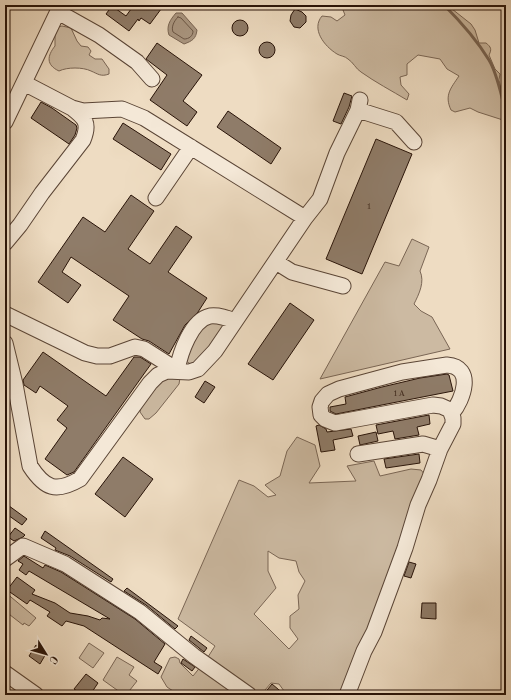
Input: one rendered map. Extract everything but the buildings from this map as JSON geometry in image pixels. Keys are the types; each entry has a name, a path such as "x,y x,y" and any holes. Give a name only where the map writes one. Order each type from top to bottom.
{"street":[{"path":"5,122 59,8 137,62 152,79"},
{"path":"24,83 72,108 83,112 122,108 144,118 305,218"},
{"path":"5,343 15,384 30,466 37,477 55,488 67,486 80,479 150,383 158,375 167,370 189,372 198,369 214,351 305,218 320,199 337,153 359,105 396,122 414,142"},
{"path":"5,243 20,225 42,192 83,140 86,131 86,124 83,117 72,108"},
{"path":"156,198 191,147"},
{"path":"276,262 292,272 343,286"},
{"path":"5,314 85,354 110,356 135,347 144,349 177,370"},
{"path":"177,370 180,353 198,324 209,316 227,318 235,321"},
{"path":"348,695 364,651 374,632 405,548 418,505 440,449 453,424 452,414 446,407 432,405 335,423 324,420 320,407 322,401 328,394 339,389 402,372 447,365 454,366 460,371 465,384 459,405 452,414"},
{"path":"358,454 423,444 440,449"},
{"path":"6,554 23,546 65,564 140,612 194,656 249,695"},
{"path":"5,673 36,695"}],"shaded area":[{"path":"357,5 447,5 471,24 475,30 479,43 486,43 490,47 491,50 489,55 495,69 500,74 499,80 501,89 506,98 506,121 470,108 455,112 451,110 448,96 451,88 459,76 447,69 440,59 418,55 407,64 407,75 400,77 401,85 409,94 407,100 366,76 347,58 332,51 320,37 318,32 319,21 322,16 331,17 337,21 345,15 343,10 344,8"},
{"path":"62,26 71,28 81,46 88,47 91,51 89,55 95,59 102,59 109,69 109,74 102,75 79,68 59,71 52,66 49,60 50,53 55,46 55,36 58,27"},
{"path":"412,239 429,247 420,271 422,284 414,304 421,311 432,317 450,349 320,379 385,262 399,266"},
{"path":"205,322 228,323 221,337 192,365 186,361 186,350"},
{"path":"168,376 180,378 179,384 156,413 149,419 145,419 140,412 141,408 153,387"},
{"path":"297,437 315,445 320,466 309,483 356,481 347,466 374,461 380,476 411,469 421,470 425,475 344,695 287,695 279,684 271,683 265,690 265,695 179,695 167,687 161,677 170,658 175,657 179,659 180,663 193,676 215,646 178,619 239,480 254,486 268,497 276,495 265,485 280,476 287,451","holes":["268,551 279,558 296,561 299,572 305,581 298,595 299,609 290,616 290,628 298,639 289,649 254,614 276,588 268,571"]},
{"path":"5,592 36,618 29,626 24,623 23,625 5,611"},
{"path":"89,643 104,653 93,668 79,658"},
{"path":"117,657 134,667 129,675 137,681 126,695 103,680"}],"water":[{"path":"176,13 182,13 197,30 196,36 184,44 169,35 169,23"}],"waterway":[{"path":"444,5 468,31 489,60 497,79 506,113"}]}
